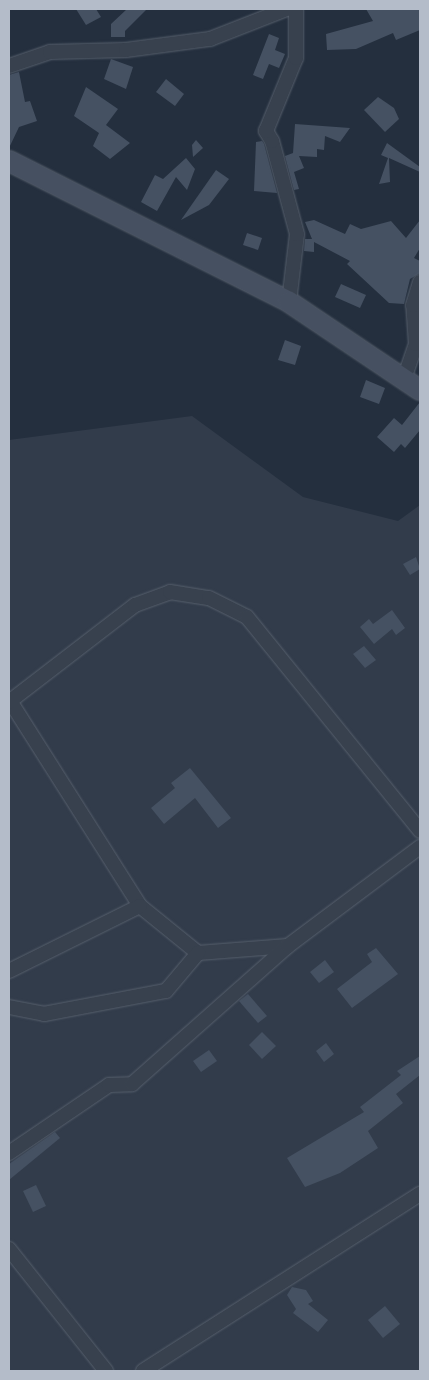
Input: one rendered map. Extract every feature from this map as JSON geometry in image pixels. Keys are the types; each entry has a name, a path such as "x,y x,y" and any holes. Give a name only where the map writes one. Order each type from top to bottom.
{"street":[{"path":"9,66 50,52 126,50 210,38 287,9"},
{"path":"289,302 297,234 272,141 266,131 296,58 296,9"},
{"path":"9,161 289,302 404,376 420,390"},
{"path":"404,376 416,344 413,305 420,282"},
{"path":"288,946 198,952 140,906 9,702 135,605 170,592 209,598 247,617 420,831"},
{"path":"9,1153 110,1085 132,1084 288,946 420,847"},
{"path":"9,971 140,906"},
{"path":"9,1007 44,1014 166,991 198,952"},
{"path":"143,1371 420,1194"},
{"path":"9,1250 106,1371"}],"shaded area":[{"path":"192,416 303,497 398,521 420,505 420,1371 9,1371 9,440"}],"building":[{"path":"76,9 96,9 101,17 86,25"},
{"path":"127,9 147,9 125,31 125,37 111,37 111,24"},
{"path":"366,9 420,9 420,30 396,40 393,33 356,49 327,50 326,34 373,21"},
{"path":"269,34 279,38 275,50 285,54 279,68 269,64 263,79 253,75"},
{"path":"111,59 133,67 126,89 104,79"},
{"path":"19,72 25,102 30,101 37,121 19,127 9,148 9,75"},
{"path":"166,79 184,94 175,106 156,92"},
{"path":"86,87 118,109 106,125 130,143 110,159 93,146 99,133 74,116"},
{"path":"378,97 394,108 399,119 385,132 364,110"},
{"path":"295,124 350,128 340,142 325,136 324,150 317,149 317,157 299,156 304,168 294,172 299,189 294,190 285,156 293,153"},
{"path":"196,140 203,148 193,157 192,145"},
{"path":"262,141 277,193 254,191 256,142"},
{"path":"387,143 420,167 420,172 389,158 390,182 379,184 388,158 381,155"},
{"path":"186,158 195,169 187,190 176,177 157,211 141,202 155,175 163,179"},
{"path":"216,170 229,179 209,205 181,220"},
{"path":"314,220 345,234 350,224 361,229 391,221 406,238 420,220 420,248 414,258 420,261 420,273 410,279 404,304 389,303 347,264 350,261 314,242 314,252 304,251 305,239 312,239 305,222"},
{"path":"247,233 262,238 258,250 243,245"},
{"path":"341,284 366,295 360,308 335,297"},
{"path":"285,340 301,346 295,365 278,360"},
{"path":"366,380 385,388 379,404 360,397"},
{"path":"420,402 420,430 405,448 401,444 394,452 377,437 394,418 402,425"},
{"path":"416,557 420,569 410,575 403,564"},
{"path":"392,610 405,628 396,635 392,629 374,644 360,627 369,619 373,624"},
{"path":"364,646 376,660 365,668 353,654"},
{"path":"190,768 231,818 218,828 195,798 164,824 151,808 175,788 171,783"},
{"path":"376,948 398,974 352,1008 337,989 372,962 367,954"},
{"path":"325,960 334,972 319,983 310,972"},
{"path":"248,994 267,1016 258,1023 239,1001"},
{"path":"262,1032 276,1046 262,1059 249,1045"},
{"path":"326,1043 334,1054 324,1062 316,1051"},
{"path":"209,1050 217,1061 201,1072 193,1061"},
{"path":"420,1056 420,1075 396,1094 403,1103 368,1131 378,1148 340,1173 305,1187 287,1158 364,1112 360,1107 401,1075 397,1071"},
{"path":"55,1132 60,1138 9,1180 9,1164"},
{"path":"36,1185 46,1206 33,1212 23,1191"},
{"path":"292,1287 306,1290 313,1301 308,1304 328,1320 318,1332 293,1313 296,1309 287,1295"},
{"path":"385,1306 400,1324 383,1338 368,1320"}]}
